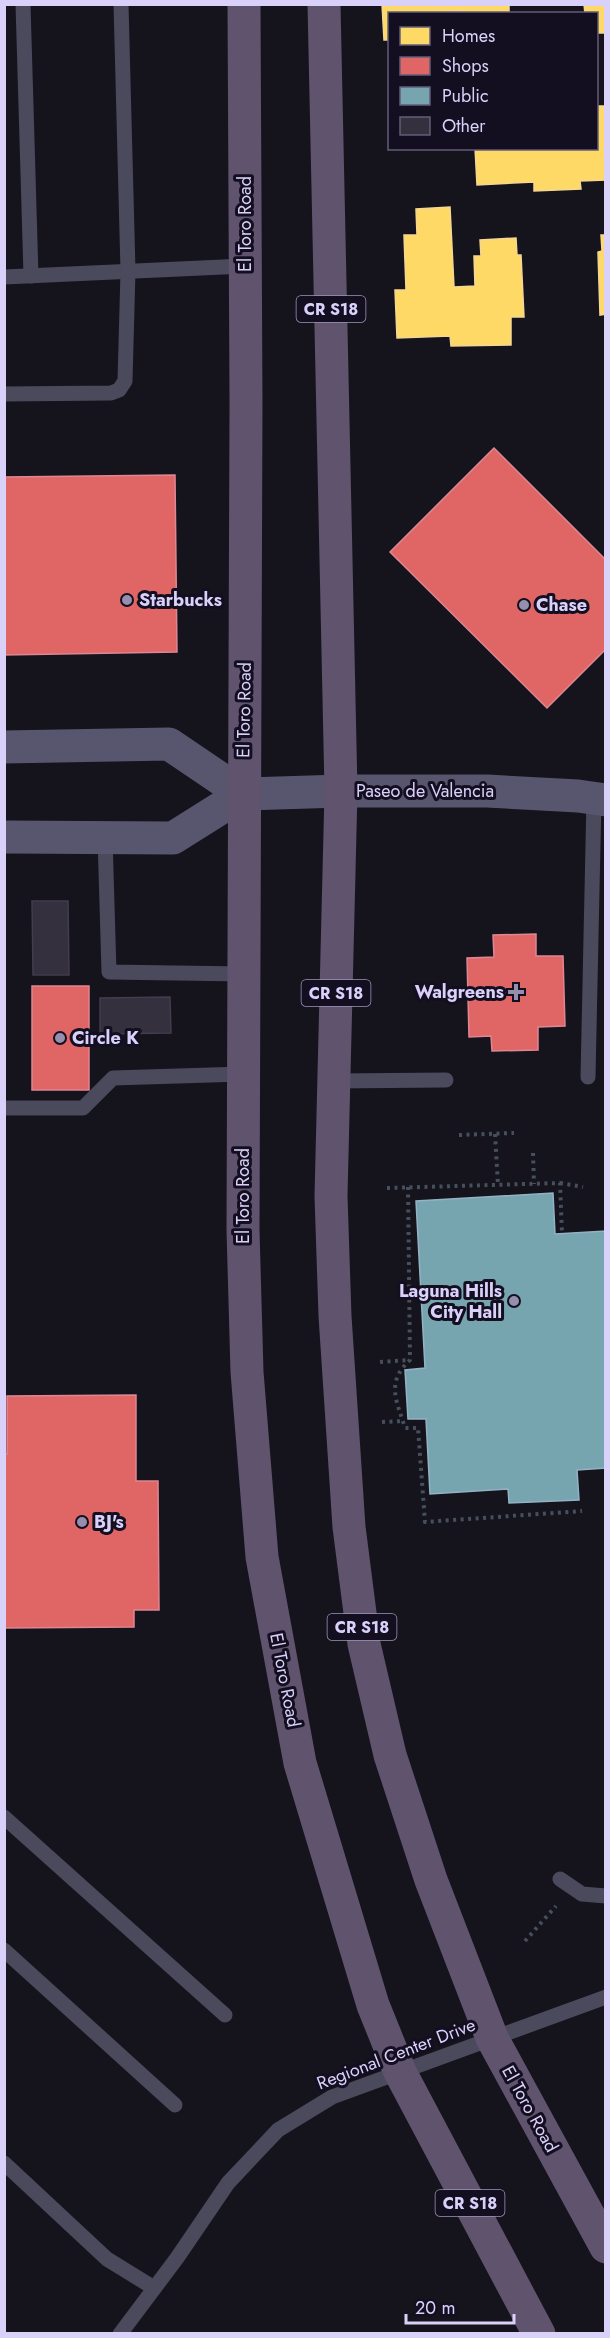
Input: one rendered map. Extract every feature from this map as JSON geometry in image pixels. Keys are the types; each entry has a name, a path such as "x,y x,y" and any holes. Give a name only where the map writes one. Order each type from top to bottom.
{"main road":[{"name":"El Toro Road","path":"244,4 246,414 243,1230 246,1360 261,1557 300,1763 373,2005 400,2072 539,2334"},
{"name":"El Toro Road","path":"324,4 340,791 331,1196 335,1316 349,1527 364,1644 390,1755 427,1868 492,2038 606,2247"},
{"path":"4,747 169,744 243,794 173,838 4,837"},
{"name":"Paseo de Valencia","path":"243,794 487,790 600,799"}],"lane":[{"path":"22,4 32,276"},
{"path":"4,394 111,393 119,390 125,381 128,271 121,4"},
{"path":"4,277 245,266"},
{"path":"588,1077 600,799"},
{"path":"105,837 109,972 244,974"},
{"path":"4,1108 83,1108 113,1078 243,1074"},
{"path":"334,1081 446,1080"},
{"path":"4,1817 225,2015"},
{"path":"566,1883 582,1894 606,1896"},
{"path":"5,1951 175,2105"},
{"name":"Regional Center Drive","path":"120,2334 228,2183 278,2130 323,2101 606,1997"},
{"path":"4,2163 107,2259 154,2288"}],"path":[{"path":"459,1135 514,1133"},
{"path":"495,1134 498,1185"},
{"path":"533,1153 534,1184"},
{"path":"560,1183 562,1234"},
{"path":"387,1188 560,1183 583,1187"},
{"path":"408,1187 410,1360 400,1369 393,1391 405,1428 418,1428 425,1522 582,1511"},
{"path":"380,1362 410,1360"},
{"path":"382,1422 403,1421"},
{"path":"525,1941 566,1883"}],"building: Homes":[{"path":"382,4 509,4 509,12 388,12 388,40 384,40"},
{"path":"584,4 606,4 606,33 598,33 598,12 585,12"},
{"path":"598,106 606,106 606,180 580,181 581,189 534,191 534,182 477,185 475,150 598,150"},
{"path":"450,207 454,287 475,286 474,256 481,256 480,240 516,238 517,255 521,255 524,317 511,317 511,345 451,346 450,336 397,338 395,290 406,290 404,235 417,235 416,209"},
{"path":"601,235 606,235 606,314 600,315 598,252 602,251"}],"building: Shops":[{"name":"Chase","path":"494,448 606,560 606,649 547,708 390,552"},
{"path":"175,475 177,652 4,655 4,477"},
{"name":"Walgreens","path":"536,934 536,956 563,956 565,1026 538,1027 538,1050 492,1051 491,1036 469,1037 467,958 494,957 493,935"},
{"name":"Circle K","path":"32,986 89,986 89,1090 32,1090"},
{"name":"BJ's","path":"136,1395 136,1481 158,1481 159,1610 134,1610 134,1627 5,1628 4,1454 7,1454 7,1396"}],"building: Public":[{"name":"Laguna Hills City Hall","path":"553,1193 555,1234 606,1231 606,1468 577,1470 579,1500 509,1503 508,1489 430,1494 426,1419 408,1419 405,1370 425,1368 416,1201"}],"building: Other":[{"path":"32,901 68,901 69,975 33,975"},
{"path":"170,997 171,1033 100,1034 100,998"}],"place":[{"name":"Starbucks","path":"127,600"},
{"name":"Chase","path":"524,605"},
{"name":"Walgreens","path":"516,992"},
{"name":"Circle K","path":"60,1038"},
{"name":"Laguna Hills City Hall","path":"514,1301"},
{"name":"BJ's","path":"82,1522"}]}
